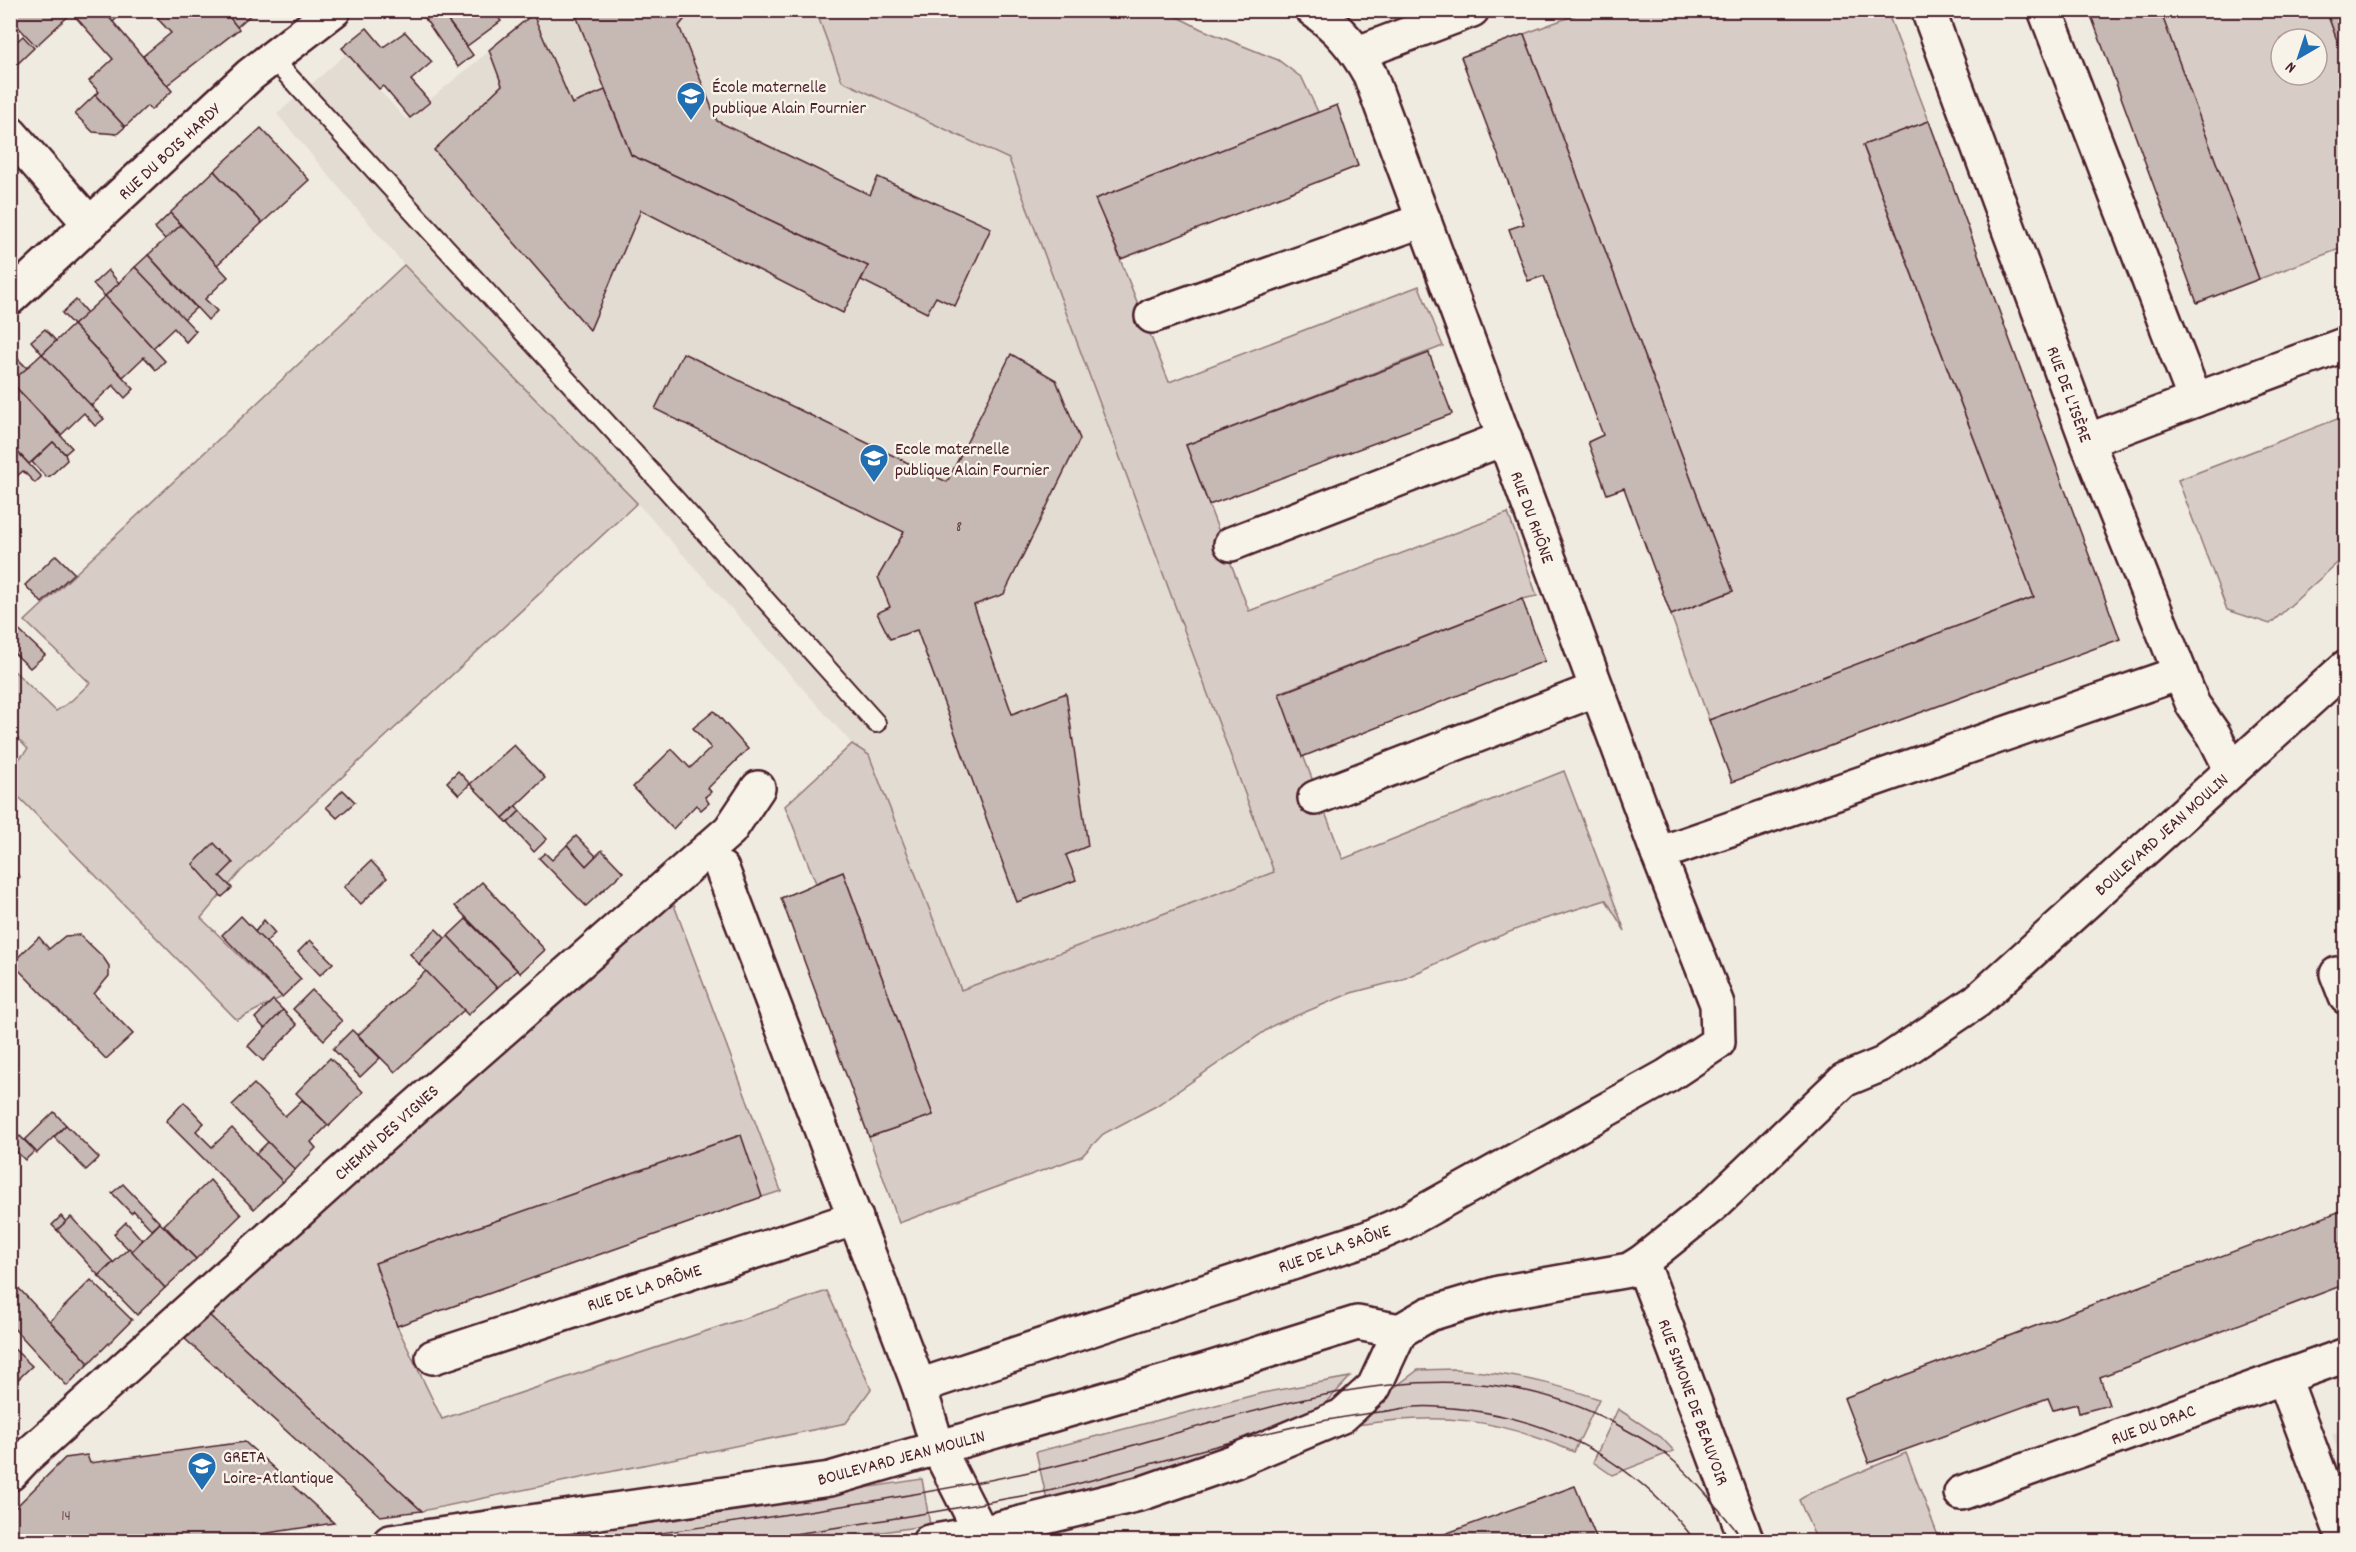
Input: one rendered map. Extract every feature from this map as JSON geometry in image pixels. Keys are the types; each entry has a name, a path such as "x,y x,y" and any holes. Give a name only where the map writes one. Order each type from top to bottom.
{"street":[{"name":"RUE DU BOIS HARDY","path":"10,298 271,57 334,10"},
{"name":"RUE DU RHÔNE","path":"1313,10 1336,27 1358,53 1370,75 1658,854 1717,1004 1718,1042"},
{"path":"1358,53 1472,10"},
{"name":"RUE DE L'ISÈRE","path":"1928,10 2087,441 2193,705 2214,735 2231,769"},
{"path":"2045,10 2194,400"},
{"path":"10,133 90,225"},
{"path":"1152,316 1424,220"},
{"path":"2087,441 2346,344"},
{"path":"1231,544 1505,438"},
{"name":"BOULEVARD JEAN MOULIN","path":"1635,1266 1714,1204 1844,1080 1883,1064 1977,1001 2346,667"},
{"path":"1658,854 2180,673"},
{"path":"1315,798 1597,689"},
{"name":"CHEMIN DES VIGNES","path":"10,1474 26,1457 399,1121 730,830 758,788"},
{"path":"722,869 920,1386 938,1448 982,1537"},
{"name":"RUE DE LA SAÔNE","path":"920,1386 1386,1230 1667,1076 1718,1042"},
{"name":"RUE DE LA DRÔME","path":"433,1357 856,1218"},
{"path":"929,1542 982,1537 1143,1493 1235,1461 1342,1416 1374,1387 1400,1331 1430,1314 1498,1293 1635,1266"},
{"name":"RUE SIMONE DE BEAUVOIR","path":"1635,1266 1747,1542"},
{"name":"BOULEVARD JEAN MOULIN","path":"390,1542 830,1479 1206,1370 1357,1323 1400,1331"},
{"name":"RUE DU DRAC","path":"1961,1492 2346,1355"},
{"path":"2284,1378 2345,1542"}],"lane":[{"path":"271,57 623,441 876,723"}],"shaded area":[{"name":"Ecole maternelle publique Alain Fournier","path":"538,11 816,11 842,81 1009,159 1274,872 960,990 869,755 852,744 637,503 404,265 277,114 346,54 406,119"},
{"path":"816,11 1166,11 1201,29 1278,60 1302,78 1318,112 1096,199 1169,382 1419,286 1443,346 1186,445 1249,611 1508,513 1537,596 1522,599 1279,693 1343,859 1564,771 1625,931 1606,900 1535,922 1472,947 1401,980 1351,993 1274,1025 1156,1106 1103,1134 1082,1156 899,1223 869,1137 933,1115 843,872 816,883 785,806 852,744 869,755 961,990 1274,872 1009,159 842,81"},
{"path":"1586,11 1887,11 1929,121 1863,146 2034,597 1709,720 1671,615 1733,591 1524,34"},
{"path":"2160,11 2326,11 2338,42 2345,39 2345,247 2259,279"},
{"path":"404,265 637,503 241,871 201,918 282,997 237,1020 11,789 11,768 28,749 11,732 10,667 56,711 71,701 90,683 25,621"},
{"path":"2345,416 2345,556 2270,624 2227,610 2178,480"},
{"path":"671,897 781,1191 762,1197 740,1135 376,1263 397,1326 442,1419 827,1291 871,1389 846,1423 422,1511 209,1315"},
{"path":"1455,1369 1528,1379 1599,1399 1574,1452 1519,1432 1468,1421 1416,1419 1357,1425 1383,1396 1418,1370"},
{"path":"1350,1377 1327,1402 1303,1420 1049,1509 1036,1452 1262,1393"},
{"path":"1618,1409 1661,1437 1674,1451 1612,1475 1593,1462"},
{"path":"2346,1429 2345,1472 2332,1434"},
{"path":"1906,1453 1940,1541 1817,1541 1799,1500 1810,1493"},
{"path":"922,1479 930,1525 820,1541 515,1542"}],"building":[{"path":"17,10 75,10 36,46 10,18"},
{"path":"75,10 103,10 172,91 151,110 147,106 125,127 95,95 99,92 89,81 113,59 72,13"},
{"path":"103,10 125,10 113,22"},
{"path":"166,10 224,10 239,29 167,85 143,56 171,33 157,18"},
{"path":"224,10 256,10 237,27"},
{"path":"419,10 440,10 473,55 458,67"},
{"path":"440,10 493,10 501,21 467,46"},
{"path":"574,10 692,10 679,26 717,121 870,195 878,177 991,228 955,306 936,297 927,313 861,280 868,266 631,155"},
{"path":"2089,10 2160,10 2259,279 2197,303"},
{"path":"2326,10 2346,10 2346,39 2338,43"},
{"path":"533,14 572,104 605,90 631,155 868,266 843,313 641,210 590,330 434,150 502,85 489,50"},
{"path":"367,28 383,47 405,32 432,62 411,80 430,102 410,118 383,86 379,89 342,48"},
{"path":"1524,34 1733,591 1671,615 1624,488 1607,494 1588,442 1603,435 1544,276 1528,281 1509,229 1524,224 1461,57"},
{"path":"23,36 34,48 11,70 10,47"},
{"path":"95,95 125,127 117,134 93,132 75,114"},
{"path":"1337,105 1358,166 1121,259 1095,199"},
{"path":"1929,121 2120,639 1732,782 1709,720 2034,597 1863,145"},
{"path":"261,128 309,180 262,223 214,171"},
{"path":"214,171 262,223 217,265 170,213"},
{"path":"170,213 181,225 165,239 155,228"},
{"path":"181,225 228,277 205,299 217,311 208,320 148,255"},
{"path":"148,255 196,308 184,319 135,267"},
{"path":"135,267 196,331 186,342 174,328 153,348 105,296"},
{"path":"108,270 119,283 105,296 93,284"},
{"path":"105,296 165,361 156,370 144,357 123,377 73,325"},
{"path":"76,300 87,313 73,325 62,313"},
{"path":"73,325 134,389 125,398 113,385 91,406 42,354"},
{"path":"45,329 56,341 42,354 31,341"},
{"path":"683,353 947,482 1011,354 1056,380 1080,439 1004,594 974,605 1012,714 1066,693 1088,846 1066,855 1076,880 1017,902 917,630 890,639 877,613 890,607 878,577 904,532 655,409"},
{"path":"1429,353 1452,414 1209,505 1186,445"},
{"path":"42,354 104,419 95,426 84,413 61,435 11,382"},
{"path":"15,356 27,368 11,382 10,360"},
{"path":"11,382 72,448 65,454 53,442 29,464 10,444"},
{"path":"53,442 65,454 67,460 46,477 32,462"},
{"path":"10,444 41,477 35,483 23,471 10,482"},
{"path":"56,555 74,573 42,603 25,585"},
{"path":"1522,599 1545,661 1302,757 1279,694"},
{"path":"10,622 45,655 30,668 10,649"},
{"path":"714,711 748,749 708,788 711,792 705,797 709,803 701,810 696,805 673,829 633,787 672,749 690,768 711,748 693,728"},
{"path":"514,745 545,778 503,818 470,784"},
{"path":"458,771 470,784 459,795 447,782"},
{"path":"343,790 355,802 337,818 326,807"},
{"path":"516,806 520,811 508,823 503,818"},
{"path":"520,811 547,839 534,852 508,823"},
{"path":"576,836 596,856 586,866 567,845"},
{"path":"214,843 233,863 220,876 232,888 222,897 193,864"},
{"path":"567,845 586,866 602,850 623,872 586,906 539,858 545,853 552,860"},
{"path":"371,861 387,878 361,904 344,887"},
{"path":"10,867 20,877 10,886"},
{"path":"843,872 933,1115 869,1137 781,898"},
{"path":"482,882 545,950 520,973 455,906"},
{"path":"241,916 301,979 282,997 222,935"},
{"path":"466,919 517,970 497,988 448,936"},
{"path":"264,920 275,933 266,942 255,932"},
{"path":"436,929 445,938 419,964 410,954"},
{"path":"80,935 109,966 109,976 94,994 133,1034 106,1059 12,963 39,937 49,949 65,936"},
{"path":"448,936 497,988 468,1015 419,964"},
{"path":"310,940 333,963 320,975 298,952"},
{"path":"426,971 464,1010 395,1072 358,1035"},
{"path":"312,990 342,1021 324,1040 293,1009"},
{"path":"273,1000 283,1010 266,1030 255,1018"},
{"path":"283,1010 297,1025 263,1061 248,1046"},
{"path":"352,1030 380,1058 360,1077 333,1049"},
{"path":"330,1058 363,1092 329,1126 296,1093"},
{"path":"254,1084 285,1116 302,1100 328,1125 311,1142 316,1148 295,1170 232,1105"},
{"path":"184,1102 204,1123 196,1131 212,1147 232,1128 283,1182 254,1209 166,1121"},
{"path":"54,1112 66,1125 37,1153 25,1140"},
{"path":"66,1125 99,1158 86,1170 54,1137"},
{"path":"741,1135 762,1197 397,1326 375,1263"},
{"path":"20,1136 35,1151 25,1160 10,1145"},
{"path":"268,1142 295,1170 283,1182 256,1154"},
{"path":"210,1180 241,1215 196,1259 164,1225"},
{"path":"123,1184 160,1223 152,1230 112,1193"},
{"path":"2346,1209 2346,1284 2100,1377 2109,1405 2079,1413 2077,1404 2053,1410 2048,1398 1869,1463 1844,1398"},
{"path":"61,1216 66,1222 57,1230 52,1225"},
{"path":"71,1217 113,1262 99,1276 57,1230"},
{"path":"126,1222 142,1240 131,1252 114,1234"},
{"path":"160,1223 196,1259 165,1288 131,1252"},
{"path":"129,1248 165,1288 137,1315 99,1276"},
{"path":"10,1279 89,1363 67,1386 10,1324"},
{"path":"91,1280 132,1320 89,1363 50,1321"},
{"path":"209,1315 422,1511 380,1516 185,1339"},
{"path":"10,1345 32,1366 10,1387"},
{"path":"245,1442 334,1523 209,1542 10,1542 10,1513 65,1458 87,1455 90,1463"},
{"path":"1575,1486 1598,1542 1423,1542"}],"tram line":[{"path":"601,1542 825,1509 992,1480 1117,1450 1259,1410 1332,1393 1404,1384 1476,1384 1547,1396 1616,1424 1656,1447 1689,1475 1746,1542"},
{"path":"743,1542 924,1514 1045,1492 1296,1426 1428,1406 1504,1416 1567,1437 1624,1470 1650,1491 1696,1542"}],"place":[{"name":"École maternelle publique Alain Fournier","path":"691,122"},
{"name":"Ecole maternelle publique Alain Fournier","path":"874,484"},
{"name":"GRETA Loire-Atlantique","path":"202,1492"}]}
